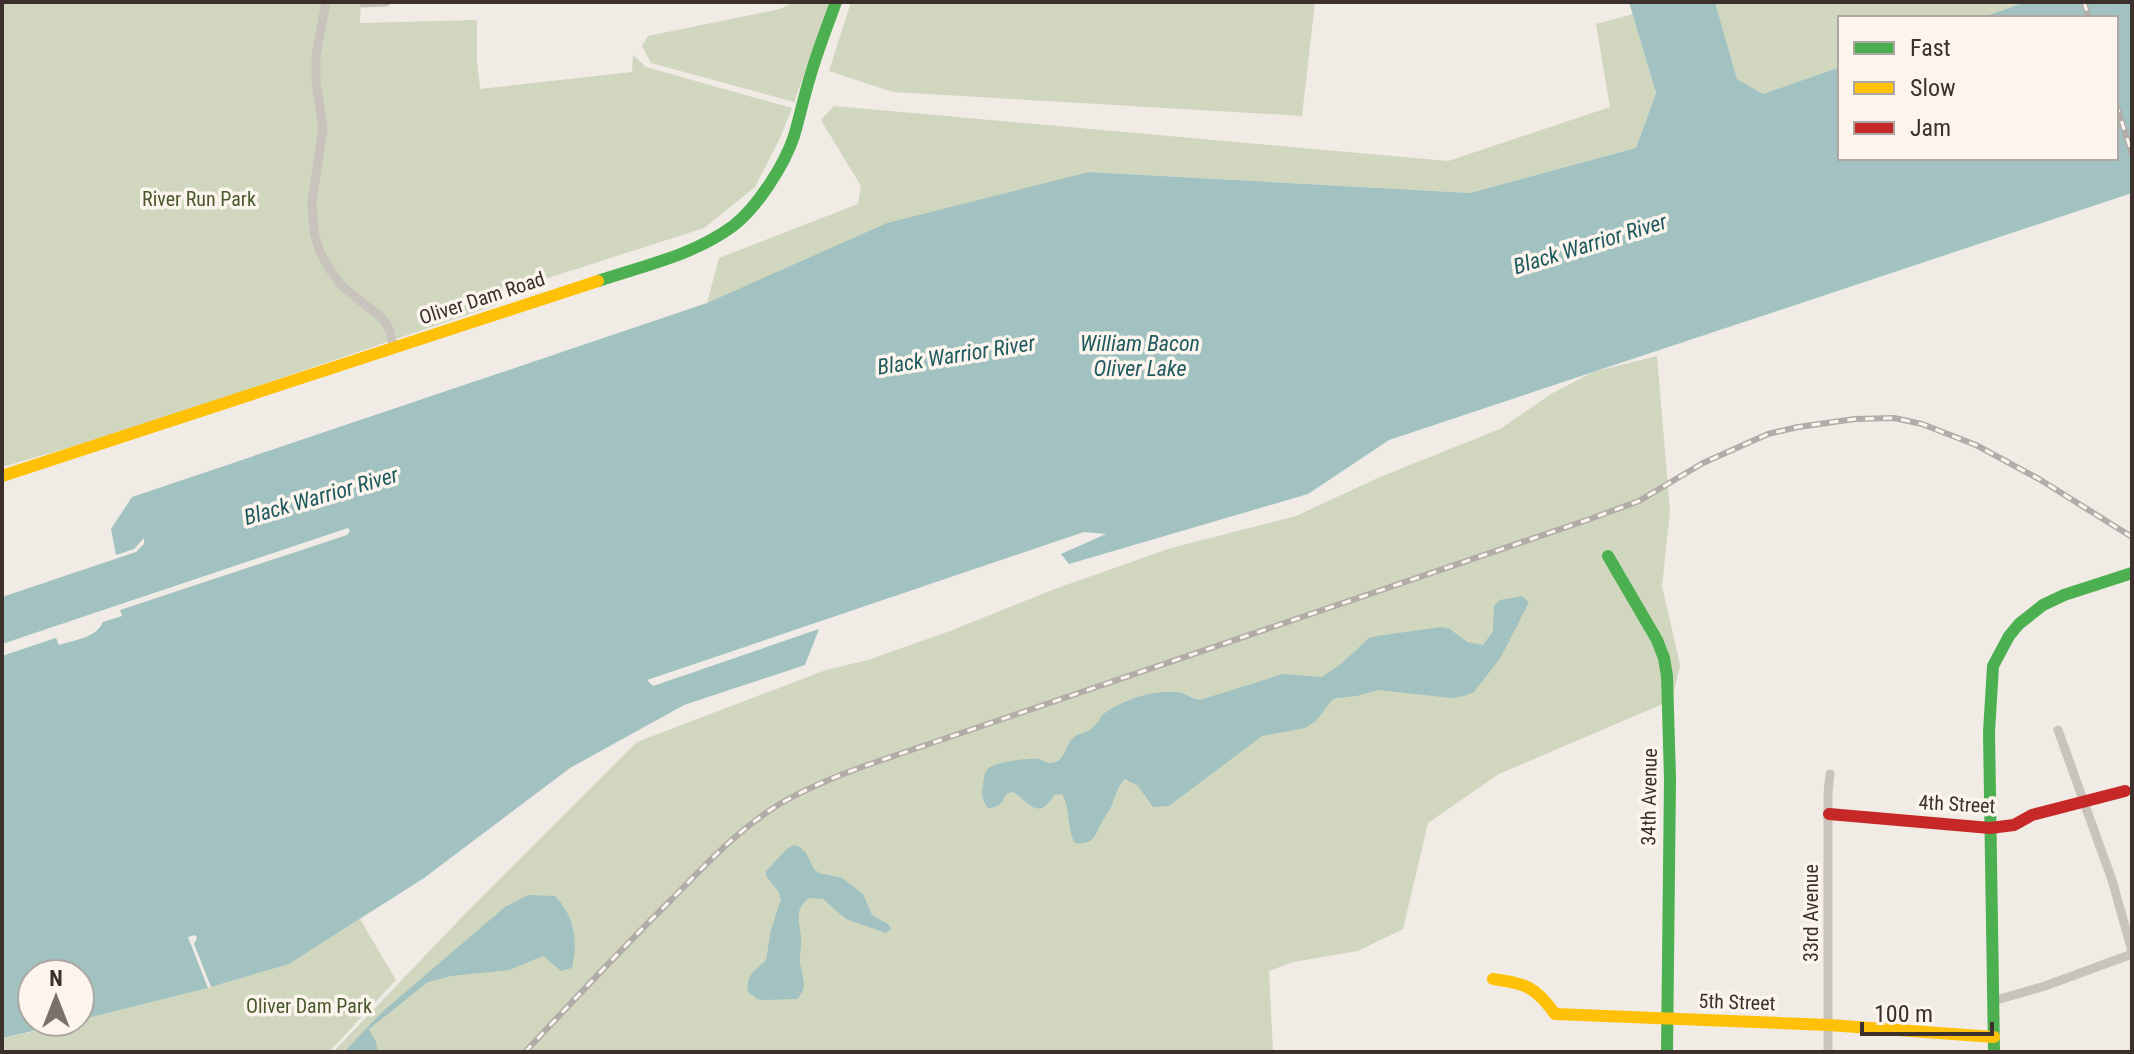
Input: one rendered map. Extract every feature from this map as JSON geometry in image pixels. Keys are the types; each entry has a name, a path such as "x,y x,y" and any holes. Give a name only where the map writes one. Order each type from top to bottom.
{"street":[{"path":"326,2 316,56 316,82 323,128 312,202 314,232 330,270 343,287 383,319 390,331 393,348"},
{"path":"363,3 386,2"},
{"name":"Oliver Dam Road","path":"2,476 677,255 706,242 733,226 753,208 768,187 793,139 810,75 836,2"},
{"name":"34th Avenue","path":"1608,556 1657,640 1667,676 1670,778 1667,1052"},
{"path":"1994,1052 1989,732 1993,666 2009,636 2043,605 2132,573"},
{"path":"1993,1001 2045,986 2132,952 2112,880 2058,730"},
{"name":"33rd Avenue","path":"1828,1052 1830,774"},
{"name":"4th Street","path":"1829,814 1990,828 2014,825 2032,815 2125,791"},
{"name":"5th Street","path":"1493,979 1523,983 1536,989 1555,1014 1829,1025 1994,1037"}],"green space":[{"name":"River Run Park","path":"2,2 361,2 360,23 477,20 480,89 632,72 633,55 646,67 792,108 755,187 704,228 495,295 496,305 116,434 2,467"},
{"path":"794,2 831,2 794,102 651,63 642,46 648,36 780,9"},
{"path":"851,2 1315,2 1302,116 893,92 829,71"},
{"path":"1715,2 2026,2 1986,16 1838,16 1838,68 1763,94 1737,79"},
{"path":"1633,14 1656,93 1636,148 1470,193 1089,172 707,303 719,258 858,204 861,186 821,120 834,106 1448,161 1610,107 1596,24"},
{"path":"1657,356 1670,511 1662,586 1680,665 1672,700 1499,774 1428,823 1403,929 1358,951 1293,962 1269,971 1273,1052 333,1052 462,917 637,742 826,670 868,660 1171,548 1296,516 1380,477 1500,429 1551,394 1593,372"},
{"name":"Oliver Dam Park","path":"360,919 396,980 329,1052 2,1052 2,1038 16,1035 16,1038 96,1038 96,1016 288,964"}],"water":[{"name":"William Bacon Oliver Lake","path":"1629,2 1715,2 1737,79 1763,94 1838,68 1838,160 2118,160 2118,16 1986,16 2026,2 2132,2 2132,193 1389,440 1308,494 1069,564 1061,554 1106,534 1084,532 647,680 653,686 819,629 805,665 684,705 570,768 424,878 289,964 211,987 194,944 195,935 188,937 208,988 96,1016 96,958 16,958 16,1035 2,1038 2,656 56,638 59,645 84,638 95,632 103,622 122,616 120,610 347,535 350,531 348,528 2,644 2,597 136,552 144,544 144,538 134,549 116,555 111,529 132,497 707,303 887,223 1089,172 1470,193 1636,148 1656,93"},
{"path":"1522,596 1529,602 1501,657 1474,692 1452,698 1378,690 1336,698 1316,721 1305,728 1262,736 1169,806 1153,807 1138,786 1125,779 1091,841 1075,843 1062,794 1054,795 1038,809 1013,792 1006,794 995,807 988,808 983,800 984,778 989,768 1020,760 1038,759 1050,763 1059,760 1073,738 1092,728 1106,712 1131,699 1168,692 1200,700 1283,674 1322,677 1369,638 1377,636 1441,627 1450,629 1467,642 1483,645 1493,631 1494,606 1500,600"},
{"path":"793,845 806,853 819,873 842,878 863,894 872,915 891,929 886,933 846,919 823,899 809,898 801,907 799,916 803,991 797,999 757,999 748,992 748,981 766,960 781,899 766,871"},
{"path":"528,895 555,896 567,912 575,939 572,968 561,971 543,956 509,970 451,976 428,982 369,1029 378,1052 344,1052 381,1013 505,907"}],"railway":[{"path":"2084,2 2088,16"},
{"path":"2118,110 2132,154"},
{"path":"525,1052 723,848 763,815 802,792 879,761 1639,501 1703,463 1768,434 1855,419 1894,418 1922,424 1976,445 2039,479 2132,537"}],"traffic: fast":[{"path":"598,281 702,245 733,226 751,208 769,185 790,147 836,2"},
{"path":"1608,556 1657,640 1667,676 1670,778 1667,1052"},
{"path":"1994,1052 1989,732 1993,666 2009,636 2043,605 2132,573"}],"traffic: slow":[{"path":"2,476 598,281"},
{"path":"1493,979 1529,988 1555,1014 1829,1025 1994,1037"}],"traffic: jam":[{"path":"1829,814 1990,828 2014,825 2032,815 2125,791"}],"water label":[{"name":"Black Warrior River","path":"1590,244"},
{"name":"Black Warrior River","path":"956,355"},
{"name":"Black Warrior River","path":"321,496"}]}
